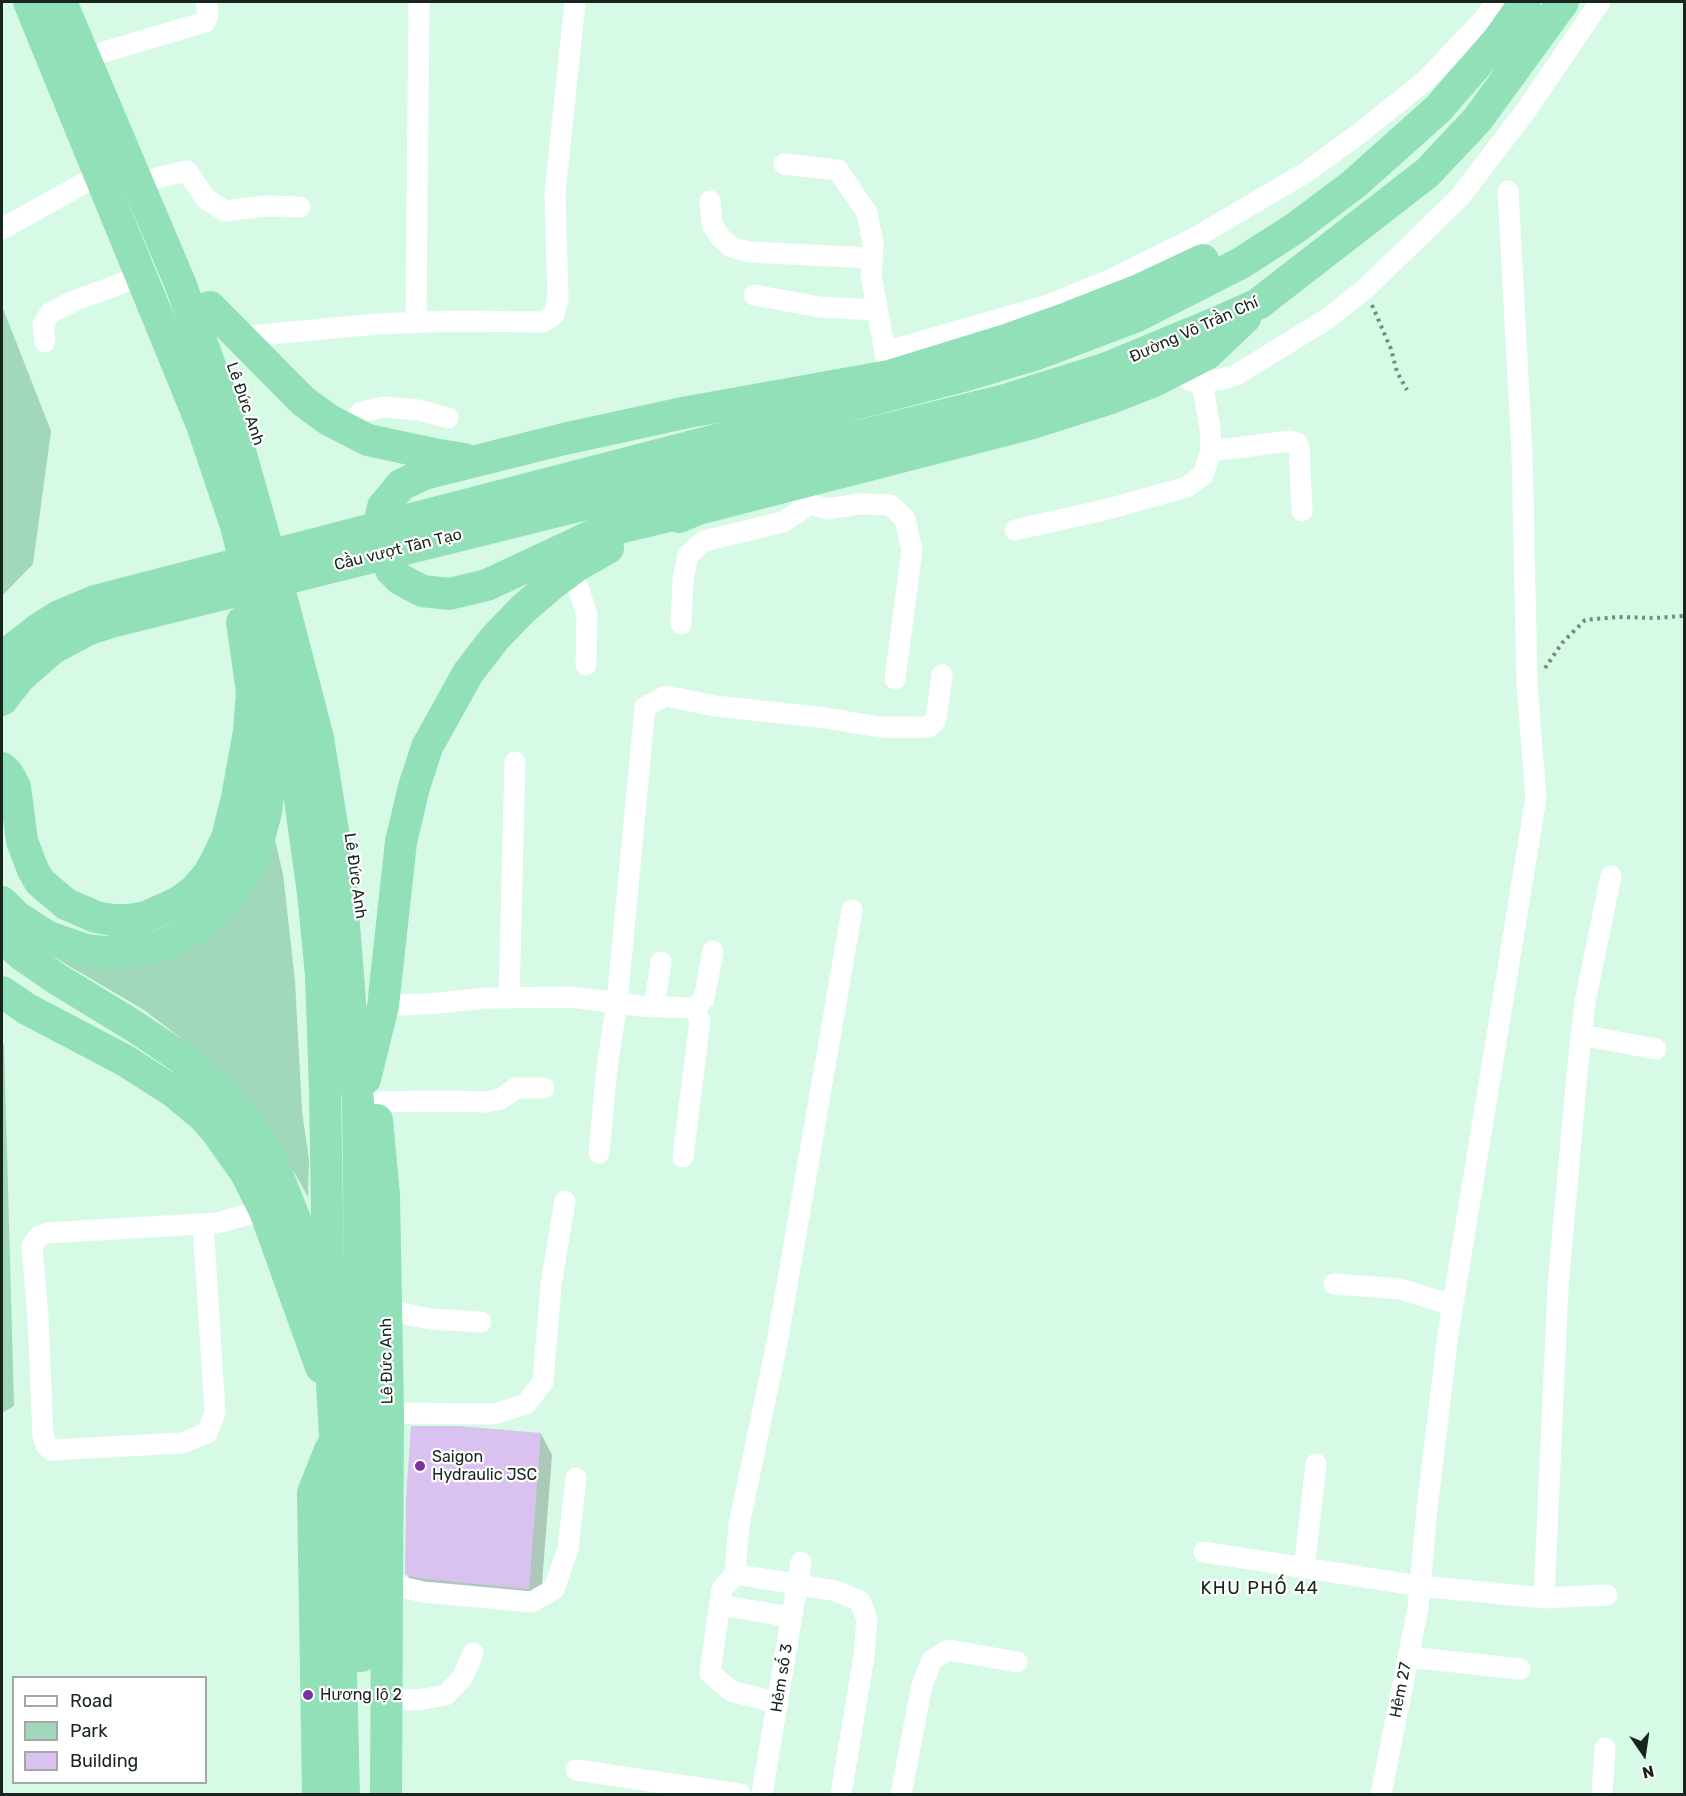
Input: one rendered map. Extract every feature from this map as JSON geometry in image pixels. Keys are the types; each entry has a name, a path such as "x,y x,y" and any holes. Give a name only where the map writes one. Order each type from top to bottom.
{"highway":[{"name":"Lê Đức Anh","path":"11,2 128,282 202,425 236,526 295,764 321,975 326,1091 329,1331 335,1423 350,1525 361,1681 353,1714"},
{"name":"Lê Đức Anh","path":"2,768 15,787 22,841 40,882 66,904 96,917 112,920 146,917 163,911 195,890 208,875 226,838 237,798 249,731 252,692 237,599 173,369 28,2"},
{"name":"Lê Đức Anh","path":"61,2 180,283 237,440 261,521 318,738 340,874 368,1007"},
{"name":"Lê Đức Anh","path":"83,2 210,307 258,436 306,614 330,721 366,954 368,1007 368,1121 350,1525"},
{"path":"2,661 9,652 40,628 59,616 95,601 967,375 1034,356 1137,316 1240,263 1294,229 1354,184 1438,109 1499,39 1526,2"},
{"name":"Đường Võ Trần Chí","path":"818,445 1005,400 1055,385 1128,359 1258,304 1427,173 1477,120 1563,2"},
{"path":"1258,304 1228,336 1207,354 1108,399 802,495 698,509 598,532 508,577 466,591 433,593 410,586 391,570 381,544 380,520 383,507 401,485 424,474 887,364 1006,340 1138,290 1186,269 1354,184"},
{"path":"210,307 303,401 346,430 368,440 397,447 477,460"},
{"name":"Cầu vượt Tân Tạo","path":"2,700 20,677 53,648 80,633 111,622 818,445"},
{"path":"368,1121 373,1051 368,1007 414,787 427,747 446,711 468,673 495,639 523,609 546,590 615,544 698,509"},
{"path":"2,902 17,917 39,932 86,950 104,952 141,950 172,940 201,924 221,907 245,874 255,853 266,812 278,688"},
{"path":"172,940 201,909 216,885 224,859 226,838"},
{"path":"2,937 22,955 57,980 160,1043 214,1085 247,1121 271,1159 277,1207 308,1256 329,1331"},
{"name":"Lê Đức Anh","path":"2,992 27,1009 124,1060 188,1103 204,1117 250,1179 277,1207 335,1423 313,1494 318,1794"},
{"name":"Lê Đức Anh","path":"368,1121 384,1195 388,1413 386,1794"},
{"path":"344,1794 353,1714"},
{"path":"353,1714 365,1794"}],"street":[{"path":"104,52 205,22 208,14 206,2"},
{"path":"416,323 419,2"},
{"path":"240,337 376,324 543,322 554,315 558,299 555,193 575,2"},
{"path":"784,164 838,170 867,213 873,243 872,275 887,364 1110,280 1191,240 1305,173 1426,80 1484,19 1496,2"},
{"path":"1172,371 1192,381 1202,382 1223,380 1236,375 1327,319 1364,290 1459,198 1525,112 1600,2"},
{"path":"156,178 187,171 206,199 225,211 266,206 300,207"},
{"path":"2,229 86,182"},
{"name":"Hẻm 27","path":"1381,1794 1418,1608 1428,1497 1452,1305 1507,962 1536,798 1527,684 1522,452 1508,191"},
{"path":"710,201 712,224 720,237 731,247 748,252 873,258"},
{"path":"45,342 43,325 50,313 74,301 128,282"},
{"path":"754,295 819,307 877,310"},
{"path":"1015,530 1108,509 1187,487 1203,475 1211,451 1210,428 1202,382"},
{"path":"346,430 361,412 384,407 419,410 448,418"},
{"path":"1211,451 1290,441 1297,443 1302,512"},
{"path":"681,624 683,580 688,555 704,541 783,522 802,495 827,508 860,504 890,505 905,519 912,550 895,679"},
{"path":"570,572 587,615 586,665"},
{"path":"599,1153 607,1067 617,1003 645,707 666,696 715,706 826,718 879,727 929,727 936,719 942,675"},
{"path":"509,998 515,762"},
{"path":"1544,1598 1558,1287 1581,1035 1585,1002 1611,876"},
{"path":"778,1703 731,1691 710,1673 722,1589 735,1574 739,1525 777,1343 852,910"},
{"path":"368,1007 509,998 571,997 617,1003 694,1008 704,999 713,951"},
{"path":"654,1006 661,962"},
{"path":"683,1157 700,1021 694,1008"},
{"path":"1581,1035 1656,1049"},
{"path":"368,1121 451,1101 485,1102 501,1099 516,1088 543,1088"},
{"path":"388,1413 494,1414 526,1404 543,1382 551,1285 565,1201"},
{"path":"203,1224 215,1413 207,1433 182,1443 51,1450 46,1445 43,1435 38,1318 32,1246 39,1236 47,1233 217,1223 277,1207"},
{"path":"1334,1284 1400,1289 1452,1305"},
{"path":"386,1310 430,1319 481,1322"},
{"path":"1304,1569 1316,1464"},
{"path":"388,1584 423,1592 532,1602 554,1588 568,1549 576,1478"},
{"path":"1204,1552 1420,1586 1544,1598 1607,1595"},
{"name":"Hẻm số 3","path":"762,1794 801,1562"},
{"path":"735,1574 836,1591 860,1601 867,1619 864,1656 841,1794"},
{"path":"720,1605 791,1617"},
{"path":"901,1794 922,1685 932,1660 948,1650 1017,1662"},
{"path":"387,1699 418,1700 446,1695 463,1677 473,1653"},
{"path":"1408,1657 1520,1669"},
{"path":"1602,1794 1605,1748"},
{"path":"576,1770 740,1794"}],"path":[{"path":"1364,290 1376,312 1391,349 1397,372 1407,390"},
{"path":"1527,684 1547,666 1562,643 1585,620 1684,616"}],"green space":[{"path":"2,306 51,431 33,564 2,596"},
{"path":"275,840 283,874 295,981 302,1111 309,1160 308,1197 238,1088 186,1042 144,1010 47,953 126,963 263,872"},
{"path":"2,1042 4,1045 14,1406 2,1413"}],"building":[{"path":"411,1426 458,1426 541,1433 529,1589 405,1575 406,1498"}],"place":[{"name":"Saigon Hydraulic JSC","path":"420,1466"},
{"name":"Hương lộ 2","path":"308,1695"}],"district":[{"name":"KHU PHỐ 44","path":"1260,1589"}]}
